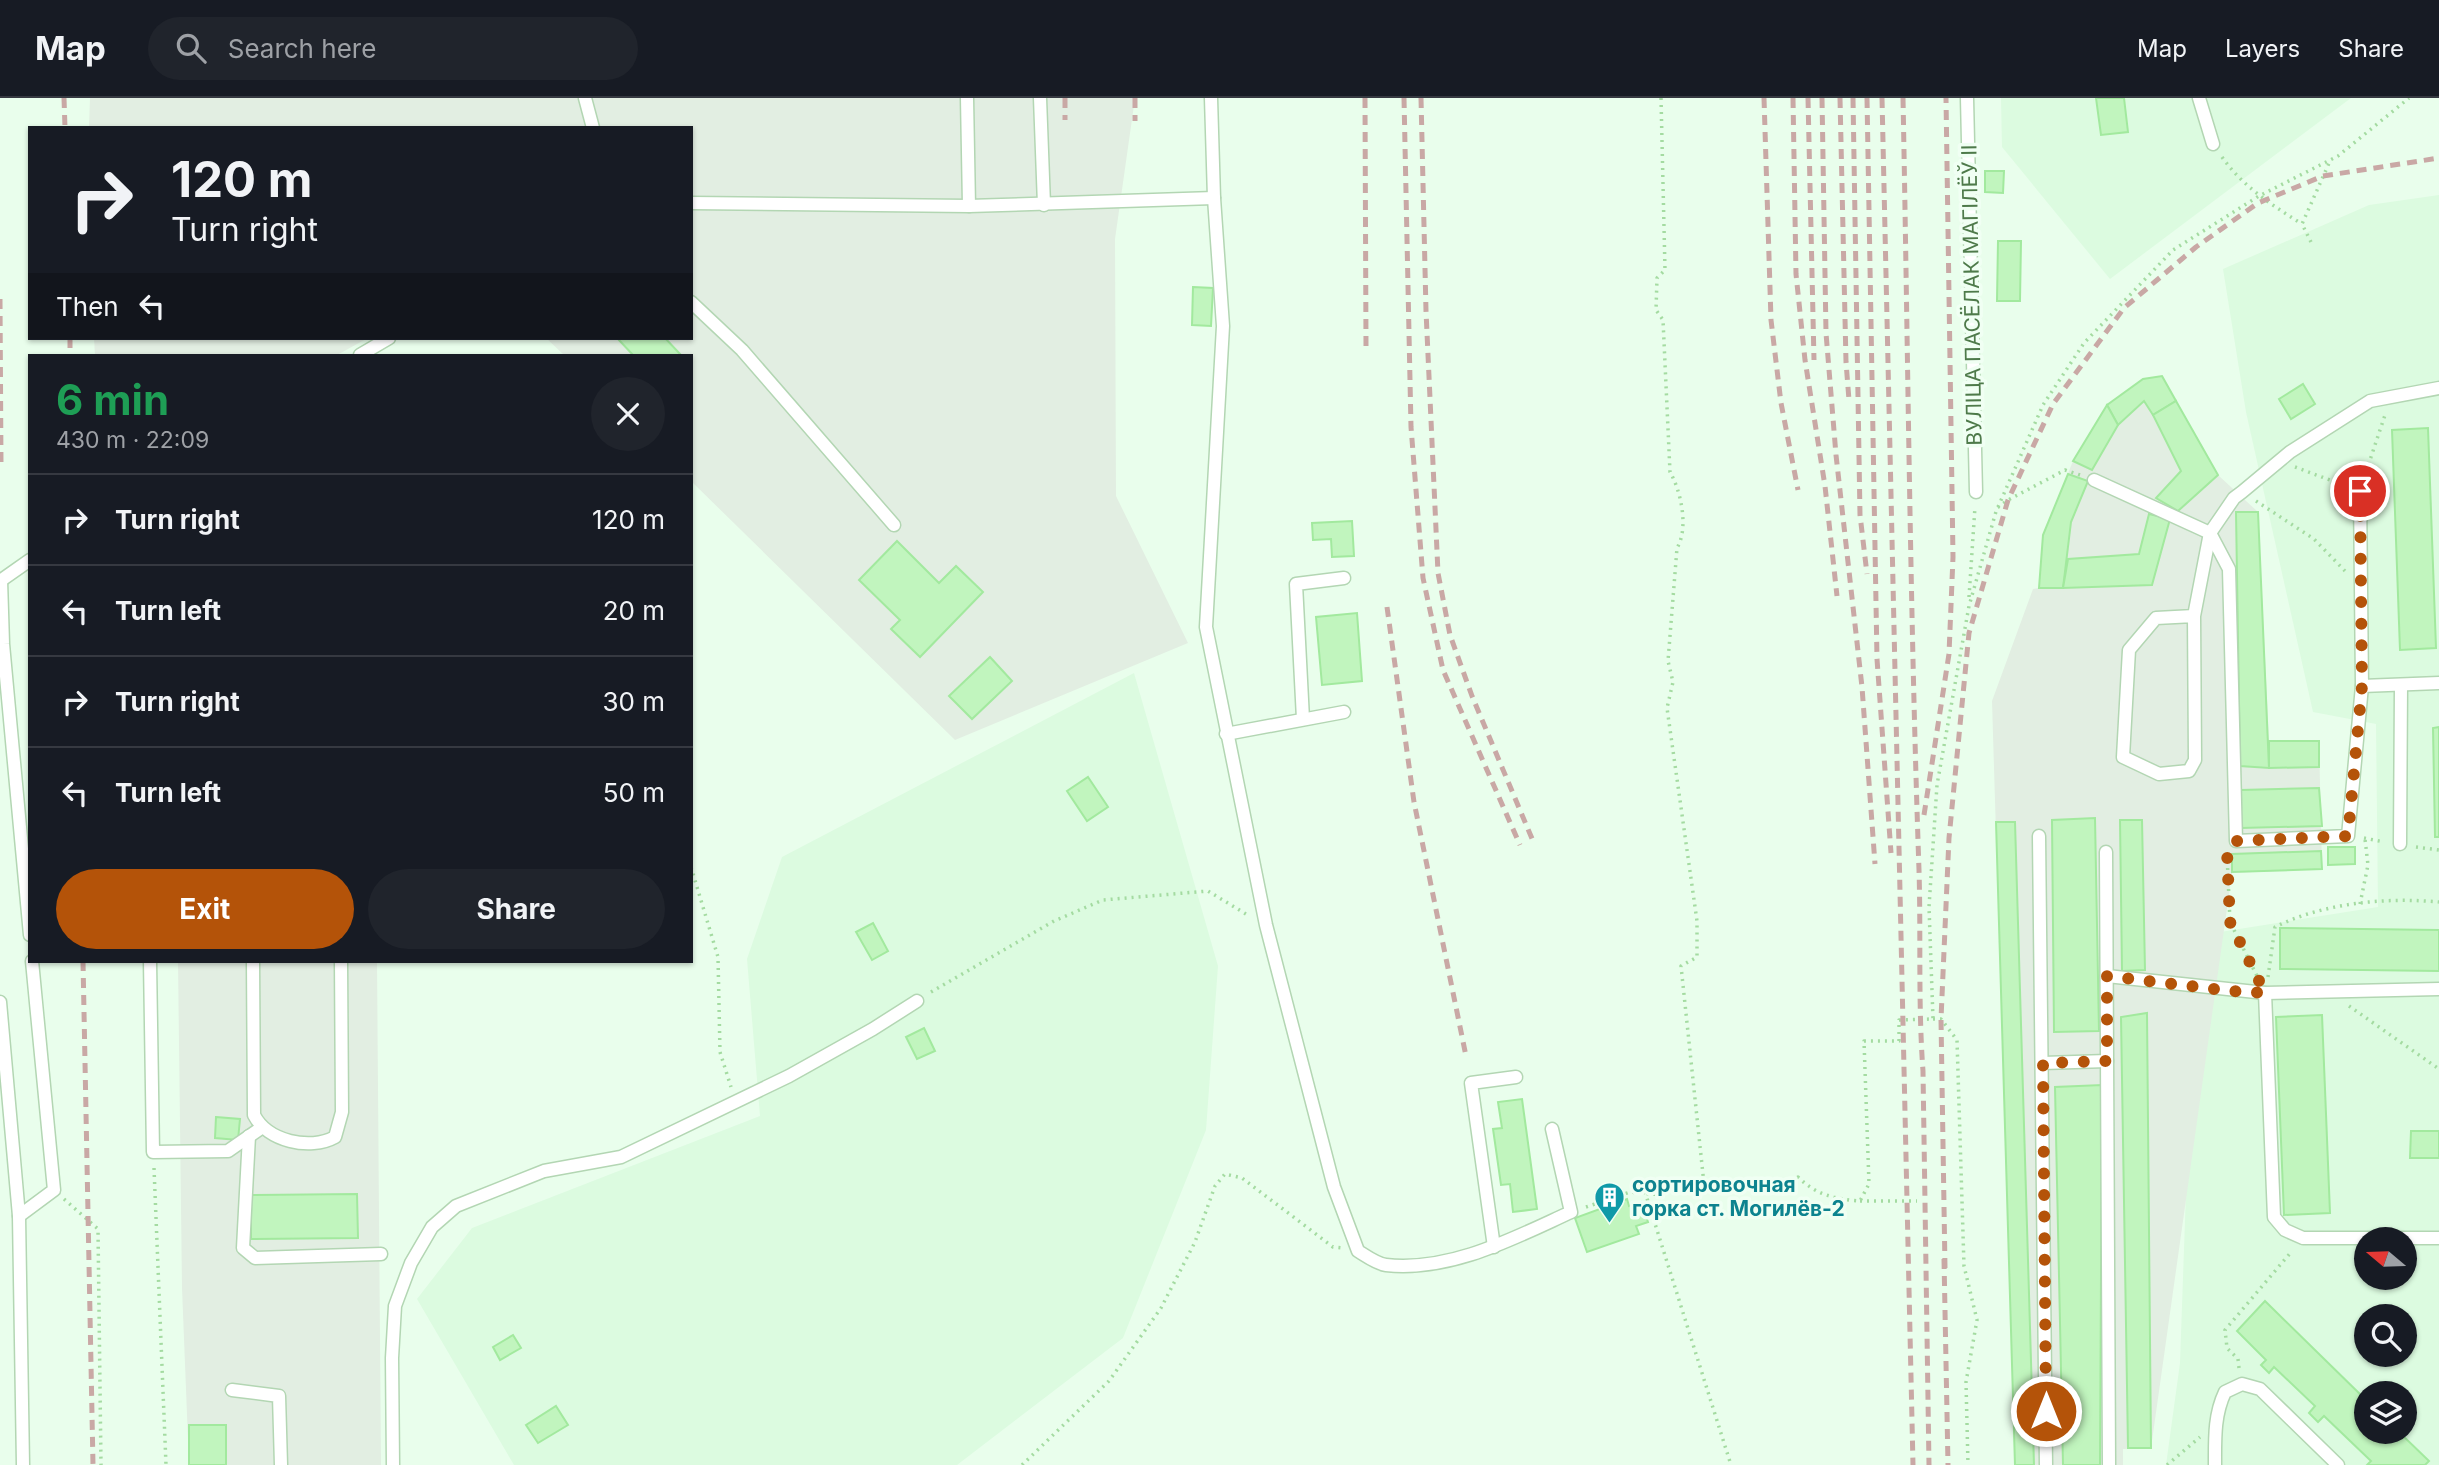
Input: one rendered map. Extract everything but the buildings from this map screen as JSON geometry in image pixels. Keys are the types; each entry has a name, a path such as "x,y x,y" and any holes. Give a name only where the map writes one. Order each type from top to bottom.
{"lane":[{"path":"585,98 592,126"},
{"path":"967,98 969,206"},
{"path":"1040,98 1044,205"},
{"path":"1211,98 1214,198 1223,326 1206,627 1265,925 1334,1187 1358,1251 1384,1265 1434,1263 1494,1247 1571,1212 1552,1129"},
{"name":"ВУЛІЦА ПАСЁЛАК МАГІЛЁЎ II","path":"1967,98 1976,492"},
{"path":"2199,98 2213,144"},
{"path":"693,203 969,206 1214,198"},
{"path":"693,304 742,350 894,525"},
{"path":"362,354 386,340"},
{"path":"2194,616 2155,618 2129,650 2123,757 2159,774 2189,771 2195,760 2194,616 2210,533 2234,498 2280,461 2370,401 2439,388"},
{"path":"2094,480 2210,533 2229,569 2236,841 2348,836 2362,686 2360,491"},
{"path":"28,561 1,580 3,644 28,914"},
{"path":"1303,719 1296,584 1344,578"},
{"path":"2362,686 2439,683"},
{"path":"2400,844 2401,685"},
{"path":"1226,734 1344,712"},
{"path":"2039,836 2046,1465"},
{"path":"2106,852 2109,1465"},
{"path":"19,1216 54,1190 32,963"},
{"path":"150,963 153,1152 228,1151 261,1128"},
{"path":"253,963 254,1115 261,1128 275,1137 322,1144 335,1137 342,1112 341,963"},
{"path":"2107,976 2265,993 2439,989"},
{"path":"2265,993 2274,1217 2285,1230 2303,1238 2439,1238"},
{"path":"393,1465 392,1358 396,1306 411,1263 432,1227 456,1206 544,1171 621,1157 789,1076 917,1000"},
{"path":"0,1002 19,1216 23,1465"},
{"path":"2043,1063 2107,1061"},
{"path":"1494,1247 1471,1083 1516,1077"},
{"path":"249,1136 243,1248 255,1258 381,1254"},
{"path":"2215,1465 2215,1424 2219,1406 2225,1392 2242,1384 2260,1389 2338,1465"},
{"path":"232,1390 279,1396 281,1465"}],"path":[{"path":"1661,98 1665,270 1657,278 1656,310 1663,320 1670,472 1678,486 1683,538 1677,548 1668,661 1673,682 1667,708 1697,921 1697,957 1681,966 1704,1184"},
{"path":"1933,1019 1929,907 1937,785 1969,606 1997,508 2043,405 2084,343 2173,250 2259,196 2330,160 2409,98"},
{"path":"2213,144 2232,172 2259,196 2302,224 2311,242"},
{"path":"2302,224 2330,160"},
{"path":"2280,461 2360,491 2391,397"},
{"path":"1997,508 2065,470 2094,480"},
{"path":"1969,606 1976,492"},
{"path":"2242,492 2314,539 2361,588"},
{"path":"2360,904 2368,865 2365,839"},
{"path":"2236,841 2227,851 2230,922 2265,993"},
{"path":"693,874 718,957 720,1052 735,1101"},
{"path":"917,1000 1054,921 1103,900 1208,891 1265,925"},
{"path":"2265,993 2275,927 2301,915 2360,904 2417,900 2439,902"},
{"path":"2327,991 2439,1069"},
{"path":"1860,1201 1869,1184 1864,1041 1899,1041 1899,1020 1941,1019 1957,1040 1964,1266 1977,1320 1966,1382 1968,1465"},
{"path":"153,1152 166,1465"},
{"path":"1022,1465 1109,1381 1161,1308 1195,1242 1215,1186 1225,1174 1242,1178 1333,1247 1358,1251"},
{"path":"1571,1212 1630,1192 1662,1195 1676,1189 1704,1184 1792,1181 1798,1177 1808,1187 1834,1199 1917,1201"},
{"path":"54,1190 98,1229 101,1465"},
{"path":"1645,1192 1731,1465"},
{"path":"2242,1384 2238,1359 2227,1348 2225,1330 2303,1238"},
{"path":"2167,1465 2215,1424"}],"shaded area":[{"path":"90,98 1135,98 1115,239 1116,496 1188,643 955,740 693,483 693,354 563,354 548,340 693,340 693,126 89,126"},
{"path":"2001,98 2351,98 2110,279 2002,147"},
{"path":"2439,195 2439,1465 2166,1465 2180,1363 2195,936 2378,907 2376,724 2313,712 2246,412 2223,269 2369,205"},
{"path":"94,340 364,340 339,354 95,354"},
{"path":"2162,376 2218,475 2258,512 2269,741 2319,741 2322,869 2232,873 2151,1448 2123,1449 2123,1465 2015,1465 1992,701 2033,589 2039,588 2043,535 2073,461 2107,405 2143,379"},
{"path":"1134,673 1218,966 1206,1130 1123,1338 957,1465 514,1465 417,1299 472,1228 760,1116 747,959 782,857"},
{"path":"178,963 377,963 381,1465 189,1465 182,1288"}],"railway":[{"path":"64,98 65,126"},
{"path":"1065,98 1065,120"},
{"path":"1135,98 1135,121"},
{"path":"1365,98 1366,347"},
{"path":"1404,98 1411,427 1423,578 1443,670 1520,845"},
{"path":"1421,98 1426,311 1438,573 1450,635 1472,696 1533,841"},
{"path":"1764,98 1771,320 1781,403 1798,490"},
{"path":"1793,98 1796,274 1837,596"},
{"path":"1808,98 1814,360"},
{"path":"1822,98 1826,333 1836,455 1862,687 1875,864"},
{"path":"1840,98 1849,400"},
{"path":"1853,98 1860,515 1867,574"},
{"path":"1867,98 1877,659 1891,853"},
{"path":"1882,98 1913,1465"},
{"path":"1903,98 1929,1465"},
{"path":"1924,815 1949,654 1953,557 1946,98"},
{"path":"1945,1268 1941,1019 1949,838 1969,633 2008,500 2053,404 2124,308 2196,247 2258,203 2323,176 2439,158"},
{"path":"0,299 1,465"},
{"path":"70,340 70,354"},
{"path":"1387,607 1414,802 1466,1056"},
{"path":"83,963 93,1465"},
{"path":"1944,1259 1948,1465"}],"place":[{"name":"сортировочная горка ст. Могилёв-2","path":"1609,1224"}],"route":[{"path":"2046,1411 2043,1063 2107,1061 2107,976 2265,993 2230,922 2227,851 2236,841 2348,836 2362,686 2360,491"}]}
